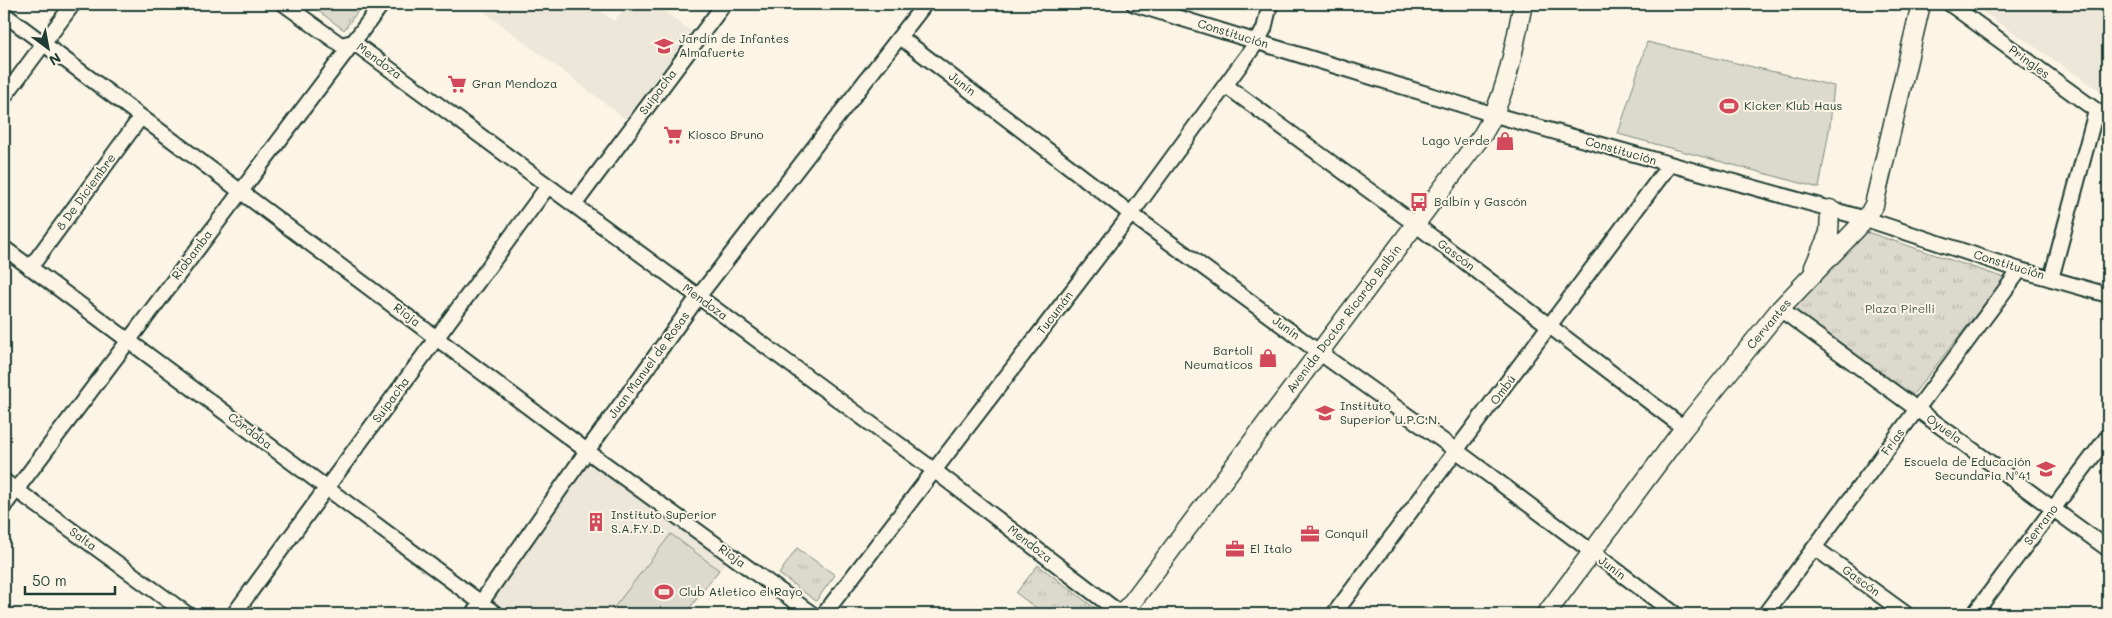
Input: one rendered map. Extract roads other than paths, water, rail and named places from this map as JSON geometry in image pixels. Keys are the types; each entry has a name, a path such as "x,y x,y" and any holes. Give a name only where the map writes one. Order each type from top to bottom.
{"main road":[{"name":"Avenida Doctor Ricardo Balbín","path":"1122,614 1483,134 1504,94 1523,4"},
{"name":"Cervantes","path":"1546,614 1684,428 1780,309 1866,220 1874,205 1921,4"},
{"path":"1808,278 1829,233 1830,209"}],"street":[{"path":"4,97 73,4"},
{"name":"Mendoza","path":"284,4 341,45 353,42 935,471 1122,614"},
{"name":"Riobamba","path":"4,506 382,4"},
{"name":"Suipacha","path":"574,205 724,4"},
{"name":"Juan Manuel de Rosas","path":"473,614 698,297 925,4"},
{"name":"Constitución","path":"1134,4 1494,115 1830,209 2020,270 2108,295"},
{"name":"Tucumán","path":"824,614 1131,214 1225,86 1257,42 1264,28 1270,4"},
{"name":"Pringles","path":"1950,4 2108,119"},
{"name":"Rioja","path":"4,14 587,451 812,614"},
{"name":"Junín","path":"900,37 1131,214 1457,451 1674,614"},
{"name":"Gascón","path":"1225,86 1415,224 1684,428"},
{"path":"2051,279 2096,111"},
{"name":"8 De Diciembre","path":"30,268 141,117"},
{"name":"Ombú","path":"1334,614 1670,164"},
{"name":"Suipacha","path":"234,614 548,186"},
{"name":"Córdoba","path":"4,248 496,614"},
{"name":"Frías","path":"1765,614 2020,270"},
{"name":"Oyuela","path":"1780,309 2108,549"},
{"name":"Serrano","path":"1974,614 2108,436"},
{"name":"Salta","path":"4,481 186,614"},
{"name":"Gascón","path":"1815,548 1906,614"}],"place":[{"name":"Jardín de Infantes Almafuerte","path":"664,46"},
{"name":"Gran Mendoza","path":"457,84"},
{"name":"Kicker Klub Haus","path":"1729,106"},
{"name":"Kiosco Bruno","path":"673,135"},
{"name":"Lago Verde","path":"1505,141"},
{"name":"Balbín y Gascón","path":"1419,202"},
{"name":"Bartoli Neumaticos","path":"1268,358"},
{"name":"Instituto Superior U.P.C.N.","path":"1325,413"},
{"name":"Escuela de Educación Secundaria Nº41","path":"2046,469"},
{"name":"Instituto Superior S.A.F.Y.D.","path":"596,522"},
{"name":"Conquil","path":"1310,534"},
{"name":"El Italo","path":"1235,549"},
{"name":"Club Atletico el Rayo","path":"664,592"}],"park label":[{"name":"Plaza Pirelli","path":"1900,309"}]}
